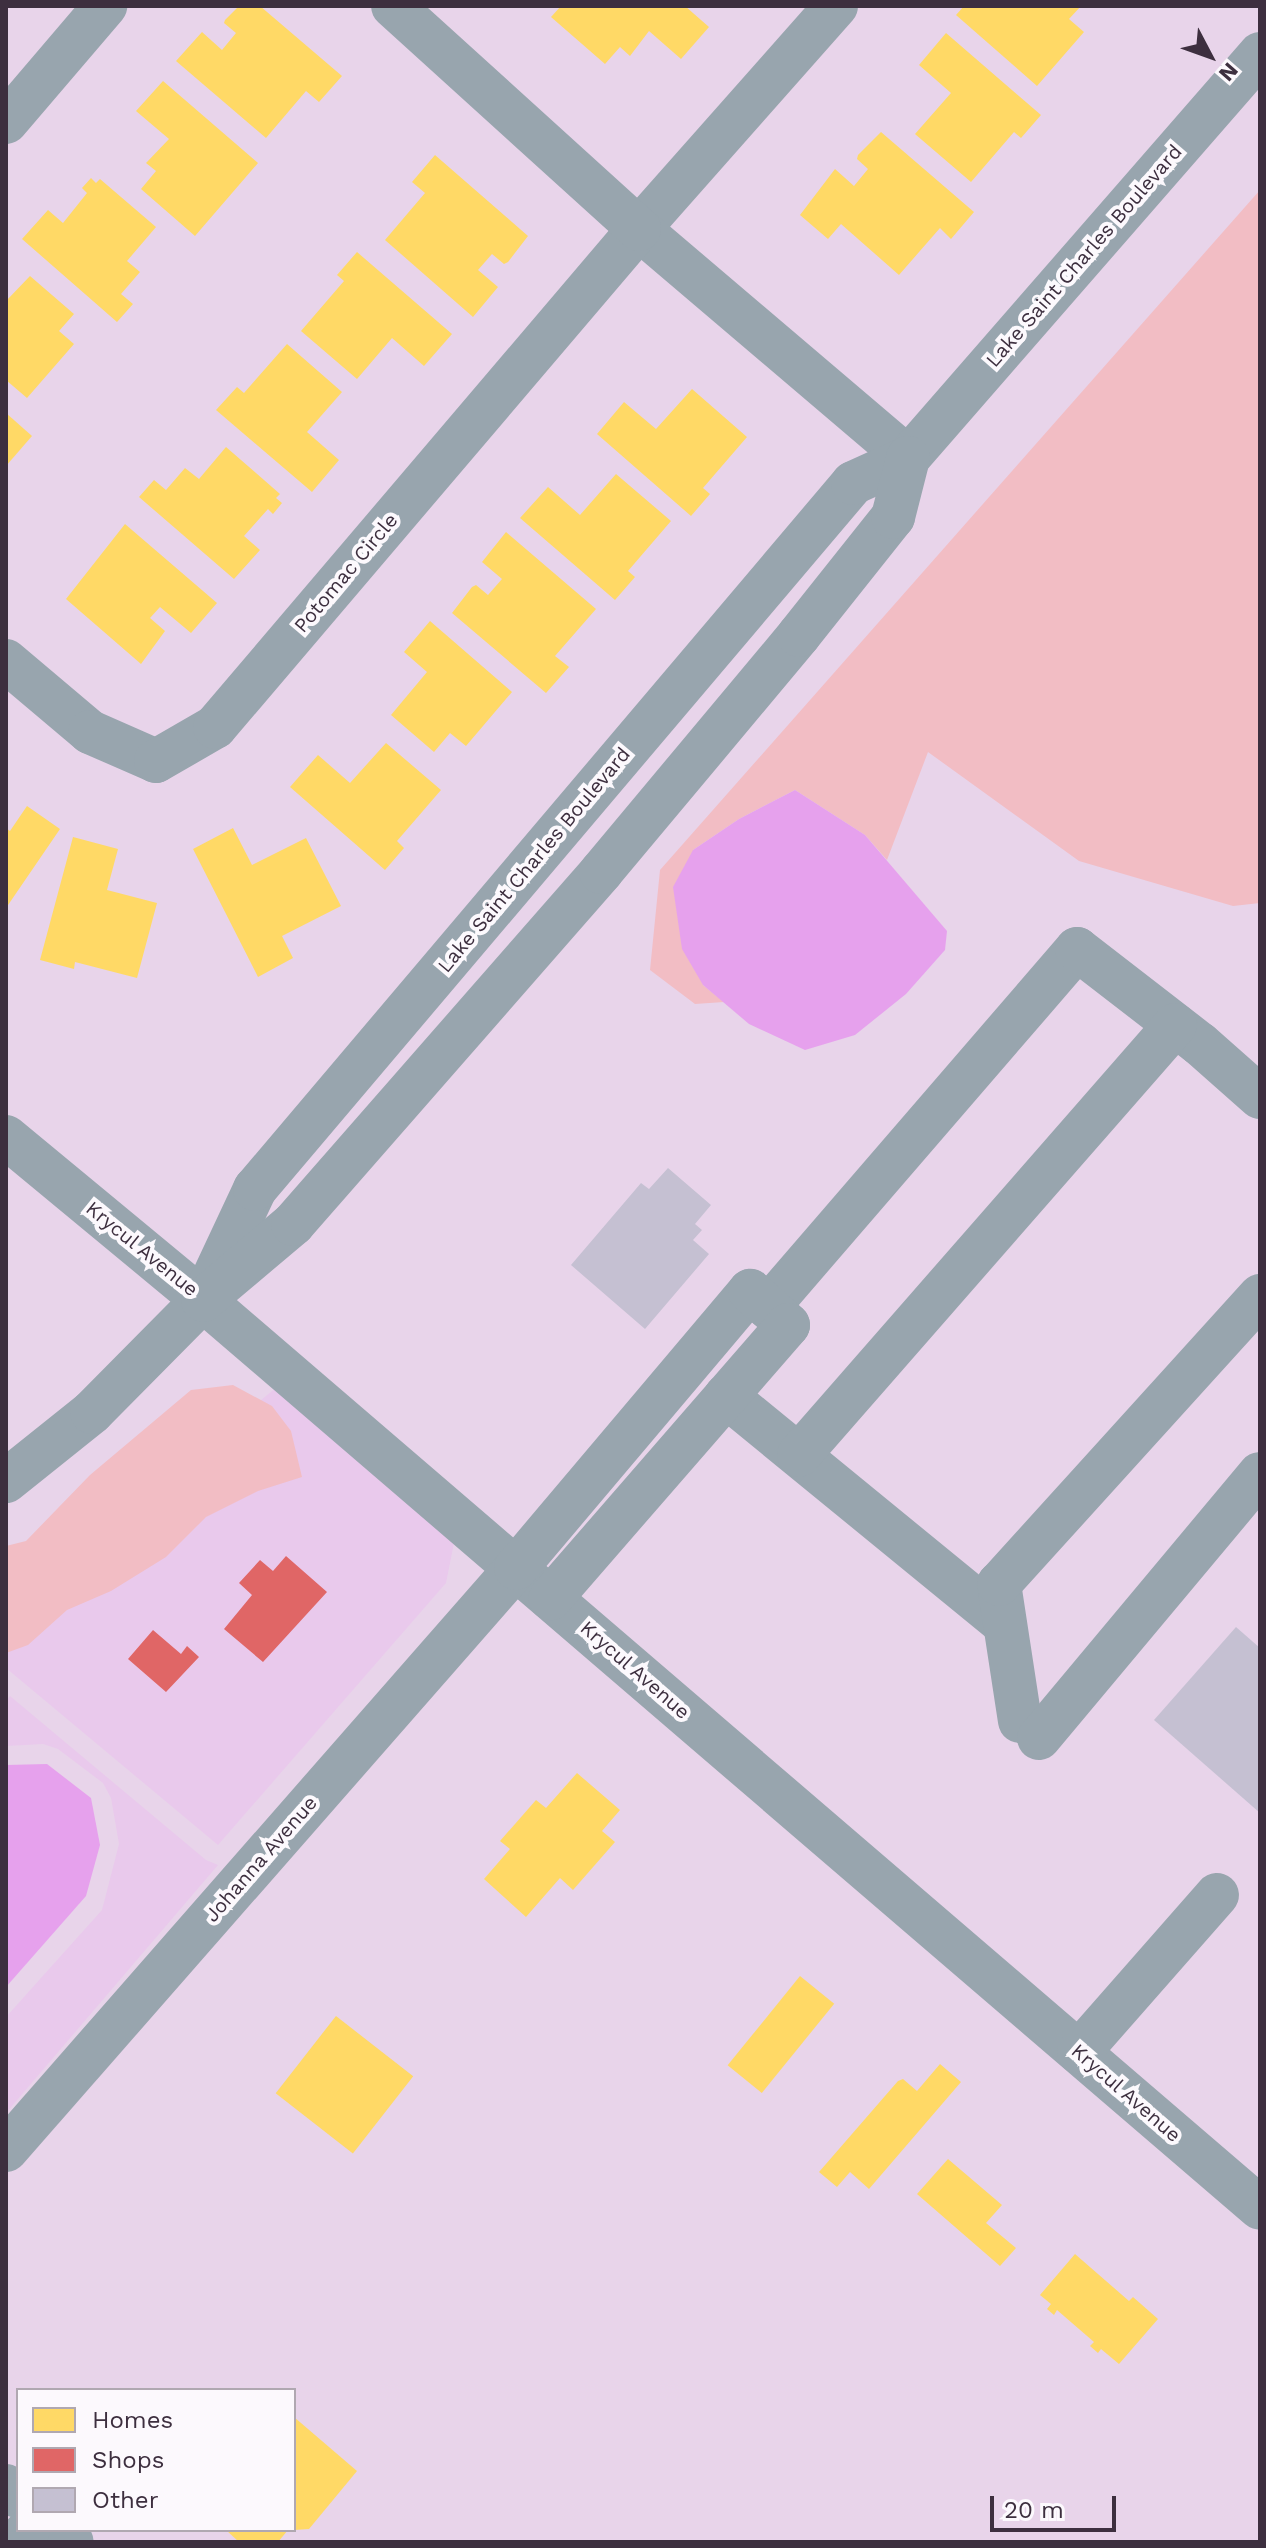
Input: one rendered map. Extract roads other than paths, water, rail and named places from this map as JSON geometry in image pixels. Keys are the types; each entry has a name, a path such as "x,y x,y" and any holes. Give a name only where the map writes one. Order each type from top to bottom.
{"street":[{"path":"6,122 105,6"},
{"path":"393,6 639,229 908,458"},
{"name":"Potomac Circle","path":"6,661 90,732 156,761 215,727 639,229 836,6"},
{"name":"Lake Saint Charles Boulevard","path":"203,1300 255,1189 853,483 908,458 1260,54"},
{"name":"Lake Saint Charles Boulevard","path":"6,1481 92,1412 203,1300 293,1224 601,872 789,647 893,517 908,458"},
{"path":"551,1598 726,1396 769,1308 1077,949 1175,1025 1260,1097"},
{"path":"799,1455 1175,1025"},
{"name":"Krycul Avenue","path":"6,1137 203,1300 1260,2208"},
{"path":"1260,1296 999,1584 1029,1729 1260,1474"},
{"name":"Johanna Avenue","path":"6,2150 516,1568 769,1308"},
{"path":"726,1396 1005,1624"},
{"path":"1079,2052 1217,1895"}]}
